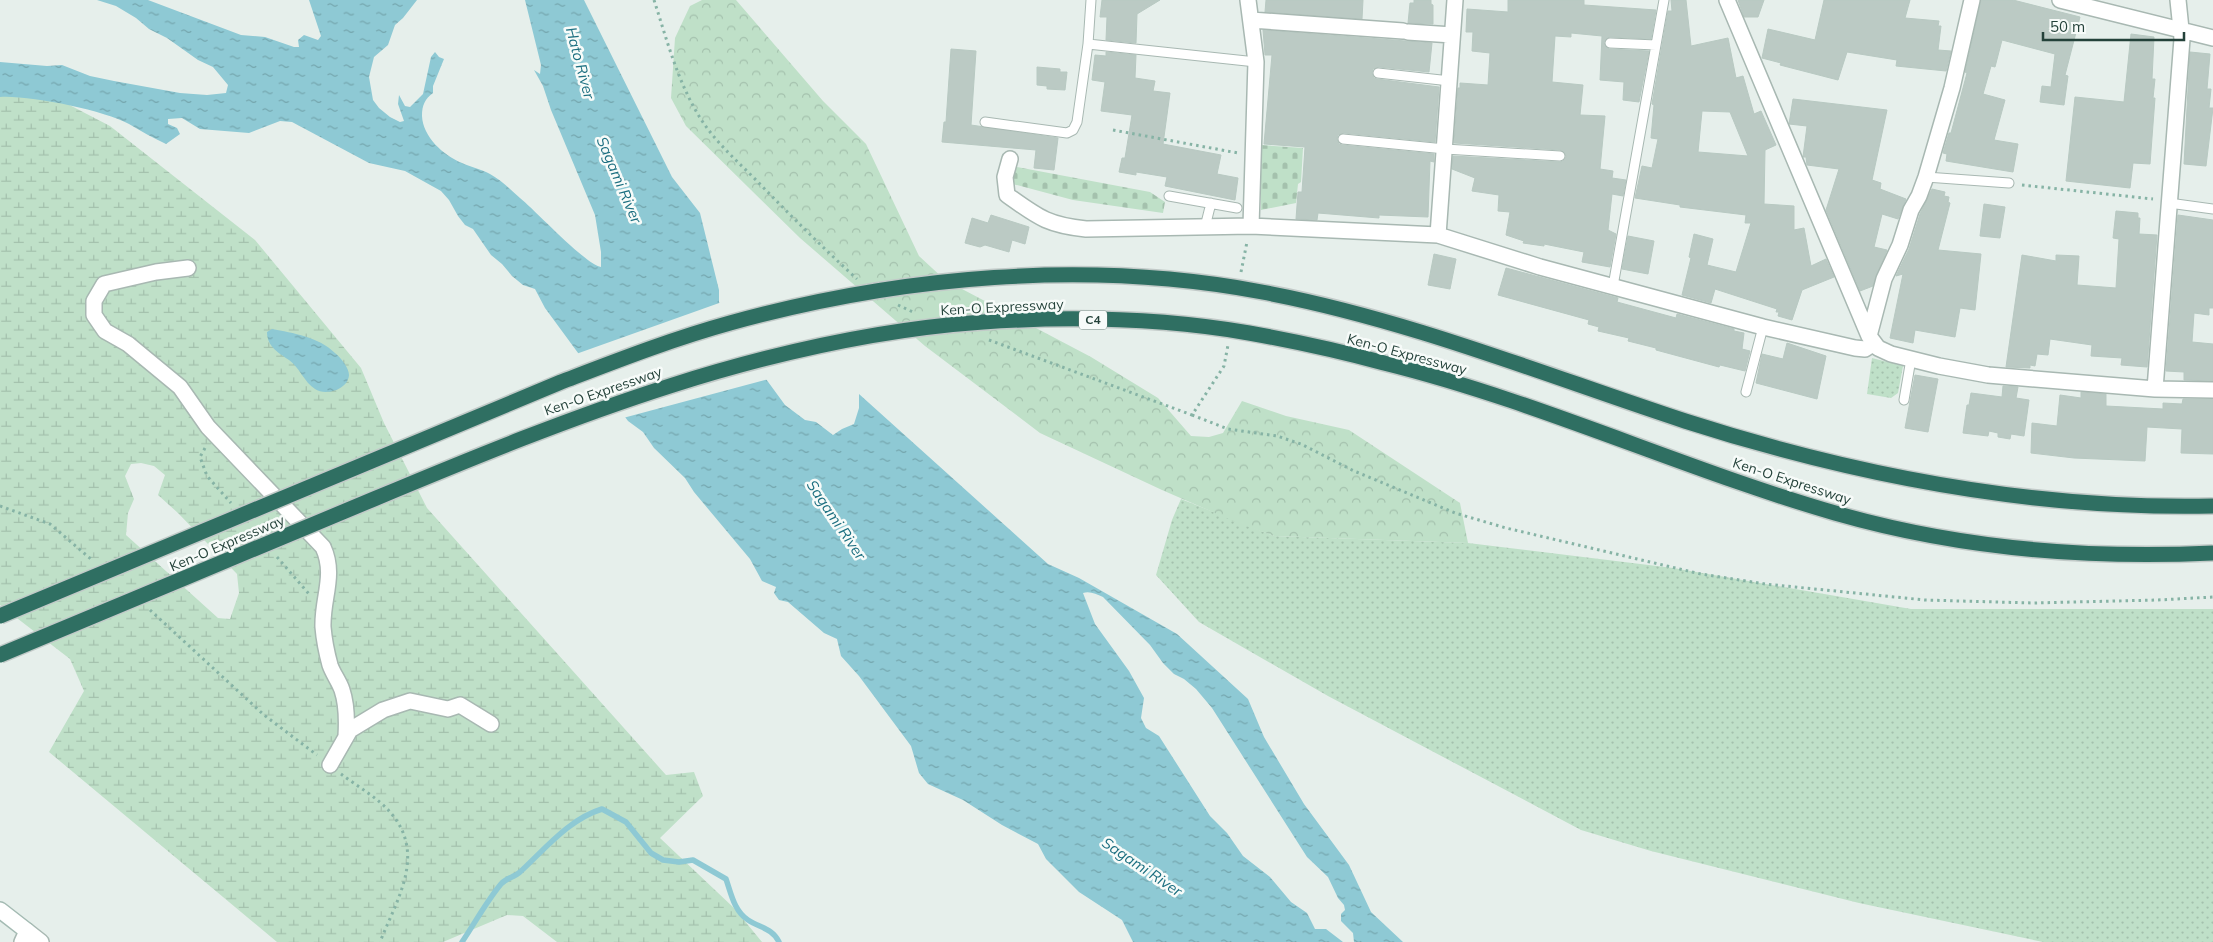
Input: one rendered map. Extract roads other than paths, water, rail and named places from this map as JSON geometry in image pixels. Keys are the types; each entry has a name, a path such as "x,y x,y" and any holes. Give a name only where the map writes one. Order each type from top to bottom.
{"highway":[{"name":"Ken-O Expressway","path":"0,616 561,382 647,349 726,324 798,305 930,284 1000,277 1070,275 1139,278 1257,291 1317,303 1389,323 1472,348 1686,421 1828,461 1904,478 2049,501 2116,506 2213,506"},
{"name":"Ken-O Expressway","path":"0,655 486,452 569,419 644,393 774,356 848,340 920,328 991,322 1106,320 1175,324 1248,333 1387,363 1452,382 1778,496 1896,529 1970,542 2045,550 2166,555 2213,553"}],"street":[{"path":"1248,0 1256,62 1250,226"},
{"path":"1438,235 1455,0"},
{"path":"1727,0 1871,339 1878,348 1891,354 1988,375 2156,389 2213,390"},
{"path":"1010,159 1005,177 1006,195 1044,221 1064,227 1086,229 1250,226 1438,235 1540,267 1763,327 1865,349 1871,339 1884,279 1900,245 1911,210 1926,177 1952,88 1972,0"},
{"path":"2060,0 2213,38"},
{"path":"2156,389 2181,30 2178,0"},
{"path":"1251,20 1452,35"},
{"path":"188,268 156,272 104,284 94,301 94,315 105,331 128,344 180,387 208,427 323,547 327,556 329,584 323,605 323,629 330,666 342,689 345,705 346,736"},
{"path":"330,765 350,730 383,710 410,701 448,709 460,706 491,724"},
{"path":"0,910 25,936 41,942"}],"lane":[{"path":"985,122 1067,133 1073,130 1077,122 1088,44 1091,0"},
{"path":"1613,286 1664,0"},
{"path":"1610,43 1656,46"},
{"path":"1088,44 1256,62"},
{"path":"1378,73 1450,81"},
{"path":"1343,139 1445,149 1560,156"},
{"path":"1926,177 2009,183"},
{"path":"1169,196 1237,208"},
{"path":"1205,227 1211,203"},
{"path":"2169,203 2213,209"},
{"path":"1746,392 1763,327"},
{"path":"1904,400 1912,359"}],"water":[{"path":"97,0 148,0 241,35 265,37 299,47 298,40 304,35 318,40 321,36 309,0 417,0 395,25 388,45 374,57 369,77 373,100 390,117 400,122 404,121 398,104 399,95 405,106 410,107 423,94 431,57 435,52 444,59 433,86 433,93 424,103 422,112 423,124 430,138 441,150 455,160 487,172 506,185 584,257 601,267 601,252 595,215 551,110 543,86 534,70 540,74 541,65 525,0 584,0 672,177 700,213 719,290 719,302 766,379 785,405 805,420 816,422 833,435 854,424 859,408 859,394 1048,564 1079,578 1177,634 1248,699 1264,737 1304,804 1349,865 1371,912 1403,942 1354,942 1353,933 1341,921 1341,914 1345,910 1344,905 1338,898 1328,877 1307,857 1212,708 1196,689 1184,679 1174,674 1163,663 1150,645 1103,597 1086,592 1083,593 1095,624 1129,671 1144,698 1141,718 1146,728 1159,736 1210,816 1227,833 1243,856 1270,877 1291,902 1307,913 1315,929 1326,929 1343,942 1133,942 1122,920 1079,892 1046,859 1038,844 1002,825 963,800 928,784 919,773 911,746 859,676 841,656 837,639 824,633 788,602 779,600 774,593 776,587 762,581 750,559 694,492 685,478 654,448 643,432 628,421 545,308 535,289 523,285 491,255 473,229 465,225 441,191 405,171 369,163 292,122 280,121 249,133 200,129 182,118 168,119 168,124 177,128 180,134 166,144 129,124 102,114 29,98 0,97 0,62 47,66 62,65 90,76 180,93 207,95 226,93 228,85 213,67 198,60 116,6"},
{"path":"272,329 314,339 329,348 348,369 348,380 340,388 330,392 315,389 293,363 271,346 267,332"}],"waterway":[{"path":"462,942 490,898 503,882 520,872 568,827 602,809 626,822 651,853 663,860 679,862 693,860 726,879 739,912 748,920 769,931 779,942"}],"water label":[{"name":"Hato River","path":"580,63"},
{"name":"Sagami River","path":"619,180"},
{"name":"Sagami River","path":"836,520"},
{"name":"Sagami River","path":"1142,867"}]}
